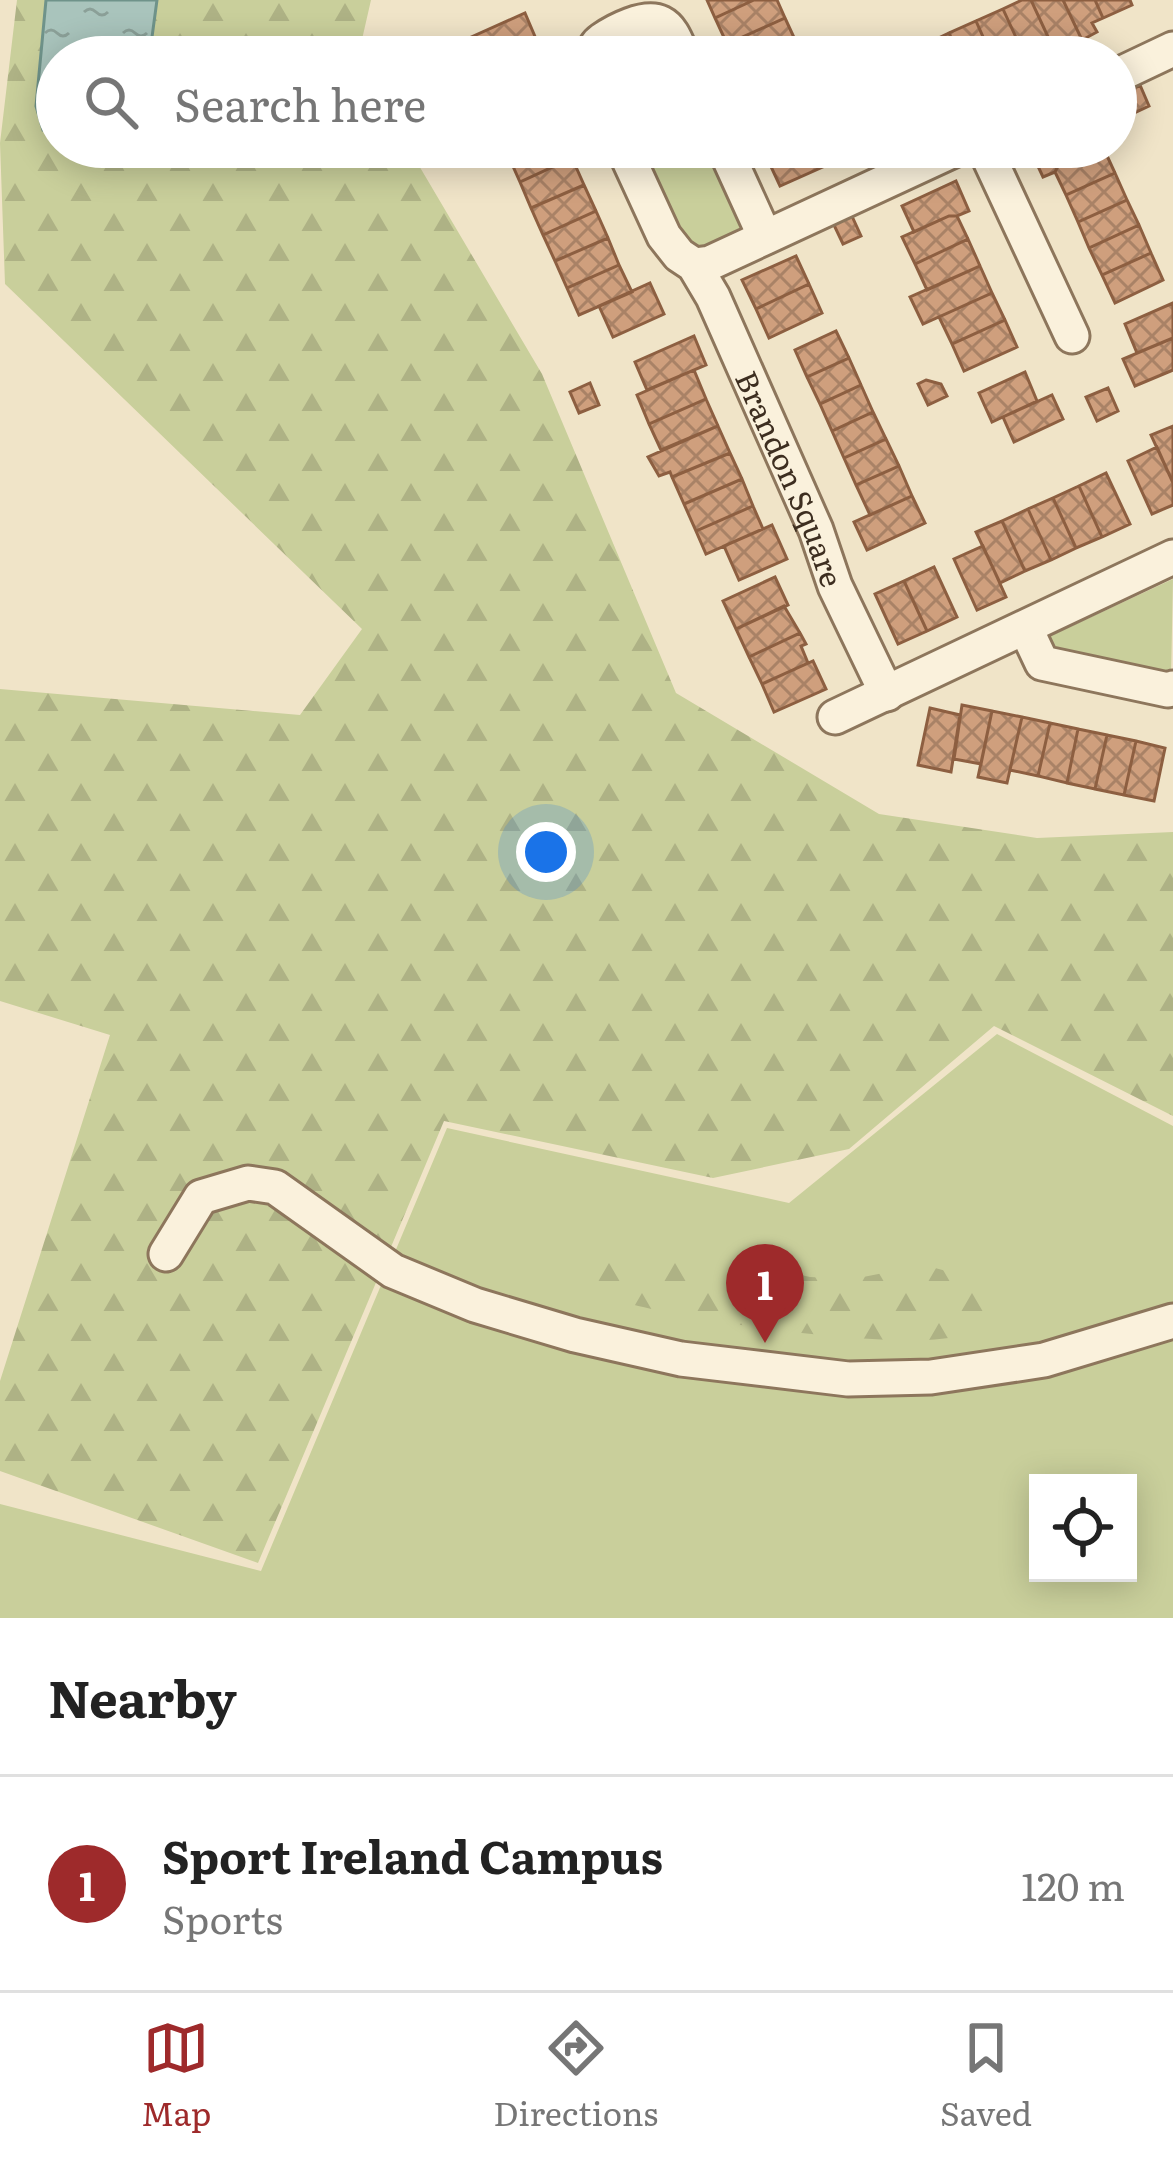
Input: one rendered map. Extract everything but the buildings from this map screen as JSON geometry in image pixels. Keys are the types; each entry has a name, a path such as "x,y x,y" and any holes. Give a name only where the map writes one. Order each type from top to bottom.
{"street":[{"path":"612,36 651,20 662,23 673,36"},
{"path":"1137,66 1173,50"},
{"name":"Brandon Square","path":"633,168 664,236 679,256 694,265 712,297 814,524 835,586 887,694"},
{"path":"734,168 765,237"},
{"path":"694,265 710,263 914,168"},
{"path":"994,168 1072,336"},
{"path":"835,717 1173,557"},
{"path":"1026,629 1042,663 1173,688"},
{"path":"166,1254 201,1197 248,1183 275,1187 393,1271 475,1305 575,1335 681,1359 848,1378 931,1377 1044,1360 1173,1321"}],"green space":[{"path":"17,0 46,0 43,36 36,36 36,168 420,168 542,374 676,693 879,814 1037,838 1173,832 1173,1116 994,1026 849,1149 713,1178 444,1121 258,1563 0,1471 0,1381 110,1035 0,1001 0,689 300,715 362,629 5,284 0,143"},
{"path":"157,0 371,0 363,36 152,36"},
{"path":"648,168 722,168 743,217 738,232 705,251 687,247"},
{"path":"1173,579 1171,677 1056,659 1046,638"},
{"path":"997,1034 1173,1126 1173,1618 0,1618 0,1504 261,1571 447,1128 789,1203"},
{"path":"657,1254 721,1257 810,1277 853,1279 924,1265 961,1275 979,1288 987,1308 979,1324 964,1334 889,1340 709,1320 579,1287 580,1270 607,1260"}],"water":[{"path":"46,0 157,0 152,36 43,36"}],"place":[{"name":"Sport Ireland Campus","path":"765,1343"}]}
